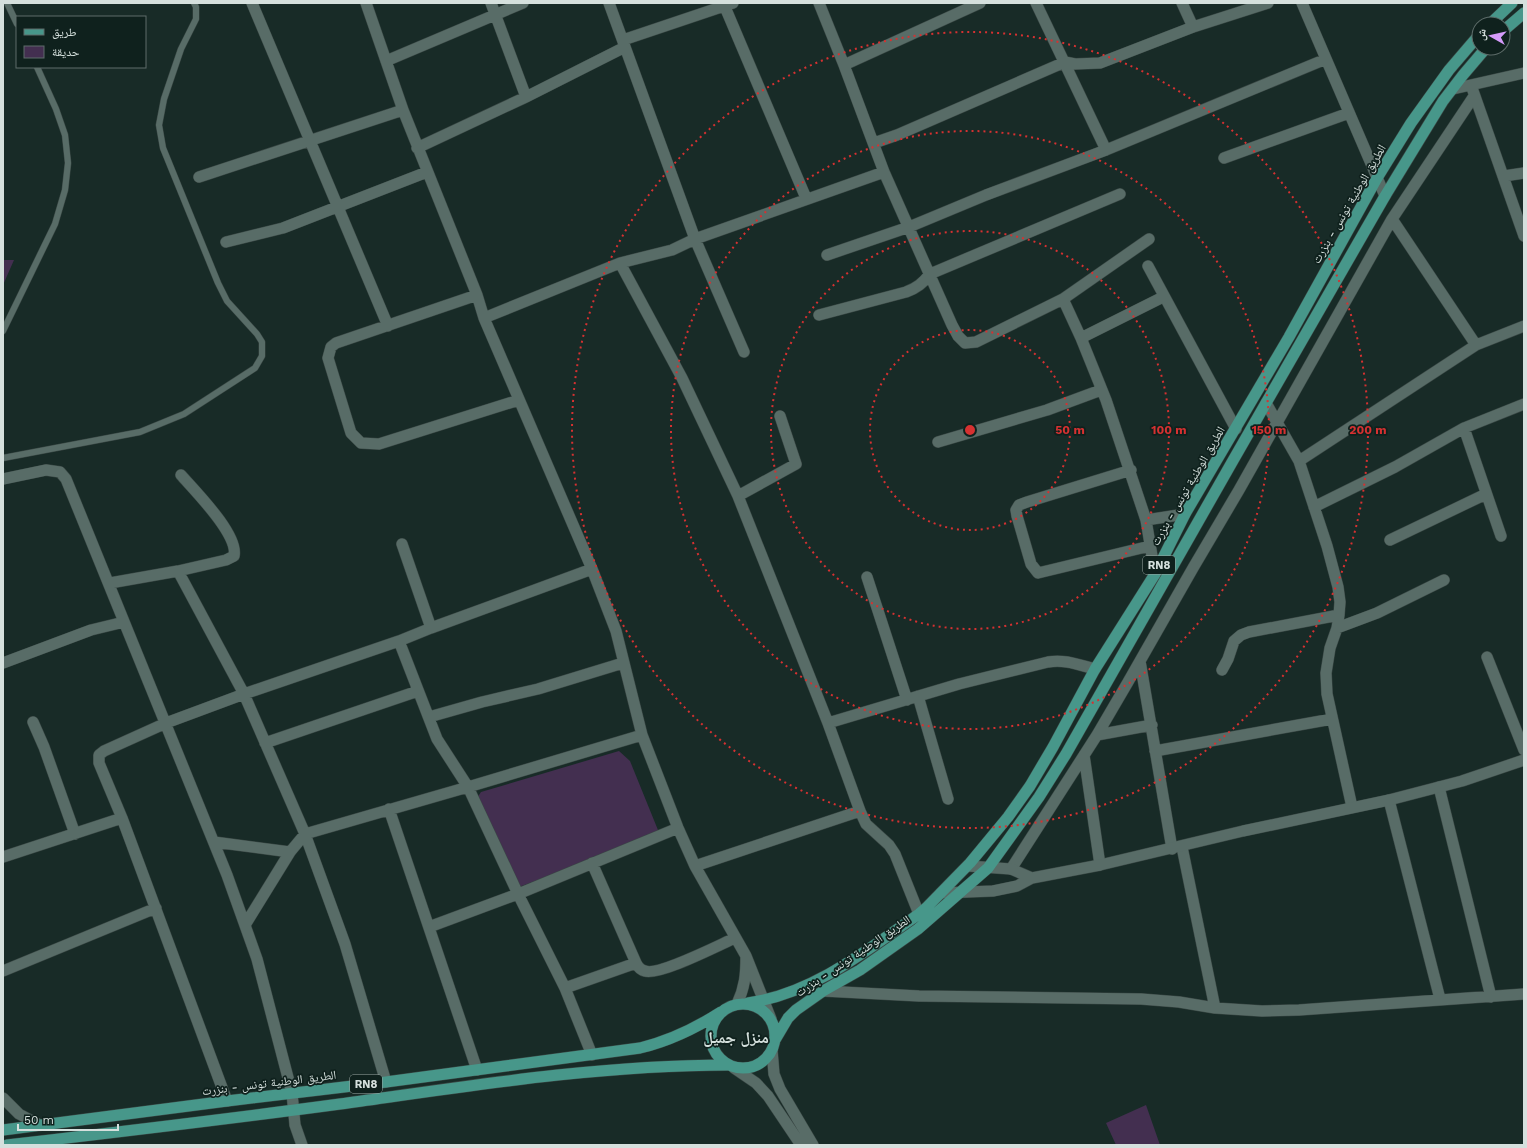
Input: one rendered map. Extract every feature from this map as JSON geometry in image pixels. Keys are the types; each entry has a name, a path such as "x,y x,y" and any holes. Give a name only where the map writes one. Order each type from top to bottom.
{"main road":[{"path":"1498,16 1512,3"},
{"path":"1511,24 1524,13"},
{"name":"الطريق الوطنية تونس - بنزرت","path":"742,1004 764,1001 786,995 807,986 836,969 918,914 968,866 1008,817 1030,786 1095,669 1154,574 1185,514 1289,337 1377,178 1411,123 1449,70 1471,44"},
{"name":"الطريق الوطنية تونس - بنزرت","path":"774,1045 788,1018 796,1010 860,970 918,929 988,868 1039,797 1066,754 1219,484 1418,140 1453,89 1480,56"},
{"path":"1208,475 1219,484"},
{"path":"742,1004 761,1009 771,1019 775,1029 774,1045"},
{"name":"RN8","path":"721,1012 728,1006 742,1004"},
{"path":"721,1012 714,1020 710,1041 714,1051 720,1059 731,1066"},
{"name":"الطريق الوطنية تونس - بنزرت","path":"3,1130 386,1082 640,1048 660,1043 708,1020 721,1012"},
{"name":"RN8","path":"7,1145 294,1110 536,1077 680,1065 731,1066 745,1069 756,1066 766,1059 774,1045"}],"street":[{"path":"252,3 337,208 388,326"},
{"path":"366,3 403,110 484,318 592,569 616,631 642,735 678,828 695,866 746,956 771,1019"},
{"path":"491,3 526,97"},
{"path":"386,61 523,3"},
{"path":"609,3 696,239 744,352"},
{"path":"819,3 884,172 958,336 965,343 976,342 1062,299 1149,239"},
{"path":"844,65 980,3"},
{"path":"1036,3 1106,150"},
{"path":"1182,3 1193,27"},
{"path":"874,143 898,135 1065,62 1075,64 1100,62 1193,27 1268,3"},
{"path":"1302,3 1385,196"},
{"path":"418,148 526,97 624,44 729,5 806,198"},
{"path":"827,255 909,227 986,195 1106,150 1326,59"},
{"path":"1453,89 1524,73"},
{"path":"1471,85 1524,236"},
{"path":"1012,869 1097,735 1278,423 1392,218 1474,96"},
{"path":"199,177 403,110"},
{"path":"1224,158 1349,113"},
{"path":"226,242 283,228 427,172"},
{"path":"484,318 620,263 672,250 696,239 806,198 884,172"},
{"path":"1504,176 1524,173"},
{"path":"819,315 906,292 922,284 930,274 1120,194"},
{"path":"1392,218 1476,345"},
{"path":"620,263 682,378 738,496 828,722 860,811 866,824 889,845 895,854 918,914"},
{"path":"1148,266 1163,297 1236,429"},
{"path":"476,295 336,343 331,347 328,353 328,358 350,433 362,443 379,444 520,400"},
{"path":"1081,338 1163,297"},
{"path":"1062,299 1081,338 1102,390 1131,470 1146,520 1154,574"},
{"path":"1298,461 1476,345 1524,326"},
{"path":"938,442 1047,410 1102,390"},
{"path":"1266,404 1298,461 1327,546 1338,587 1340,602 1339,615 1337,628 1330,648 1326,673 1327,694 1352,807"},
{"path":"1314,508 1395,467 1464,428 1524,404"},
{"path":"738,496 796,464 780,416"},
{"path":"1464,428 1501,536"},
{"path":"3,479 46,470 60,472 66,479 110,583 124,622 214,842 245,925 256,959 292,1093 295,1125 302,1145"},
{"path":"1131,470 1019,505 1016,510 1017,516 1031,564 1038,573 1150,546"},
{"path":"110,583 178,570 232,558 234,556 236,551 232,539 223,524 181,475"},
{"path":"1390,540 1486,494"},
{"path":"1146,520 1185,514"},
{"path":"402,544 431,628"},
{"path":"227,1101 122,818 99,763 99,755 104,750 166,723 244,694 399,641 592,569"},
{"path":"178,570 244,694 305,834 345,944 386,1082"},
{"path":"867,577 948,799"},
{"path":"1337,628 1376,613 1444,580"},
{"path":"1222,670 1234,641 1241,635 1249,632 1339,615"},
{"path":"3,663 92,630 124,622"},
{"path":"399,641 437,739 468,788 518,894 565,988 592,1055"},
{"path":"1487,657 1524,750"},
{"path":"828,722 959,684 1058,660 1095,669"},
{"path":"1140,661 1152,725 1155,751 1215,1008"},
{"path":"428,717 538,688 623,663"},
{"path":"265,743 418,691"},
{"path":"1155,751 1332,718"},
{"path":"33,722 49,759 75,834"},
{"path":"1097,735 1152,725"},
{"path":"245,925 290,852 305,834 389,809 468,788 642,735"},
{"path":"1084,755 1100,866"},
{"path":"941,893 994,891 1017,886 1032,878 1100,866 1242,831 1389,800 1477,776 1524,760"},
{"path":"1439,787 1491,997"},
{"path":"1389,800 1440,999"},
{"path":"389,809 477,1070"},
{"path":"695,866 860,811"},
{"path":"3,857 122,818"},
{"path":"429,926 518,894 678,828"},
{"path":"214,842 290,852"},
{"path":"592,863 636,963 640,969 645,972 655,972 736,938"},
{"path":"968,866 1012,869 1032,878"},
{"path":"3,971 156,908"},
{"path":"742,1004 746,956"},
{"path":"565,988 636,963"},
{"path":"823,992 919,996 1140,999 1179,1002 1215,1008 1262,1011 1299,1010 1524,994"},
{"path":"774,1045 774,1074 780,1089 813,1145"},
{"path":"731,1066 756,1083 768,1096 801,1145"},
{"path":"3,1098 19,1114 40,1125"}],"lane":[{"path":"7,3 16,22"},
{"path":"3,458 140,432 184,414 255,368 262,356 262,342 260,338 227,301 218,283 163,148 159,125 164,99 181,49 196,19 196,7 194,3"},
{"path":"3,332 55,224 65,190 68,163 65,135 56,109 37,68"}],"green space":[{"path":"3,260 14,260 3,285"},
{"path":"619,751 630,761 660,835 519,887 477,798 481,792"},
{"path":"1146,1105 1160,1145 1116,1145 1106,1123"}],"district":[{"name":"منزل جميل","path":"736,1037"}]}
